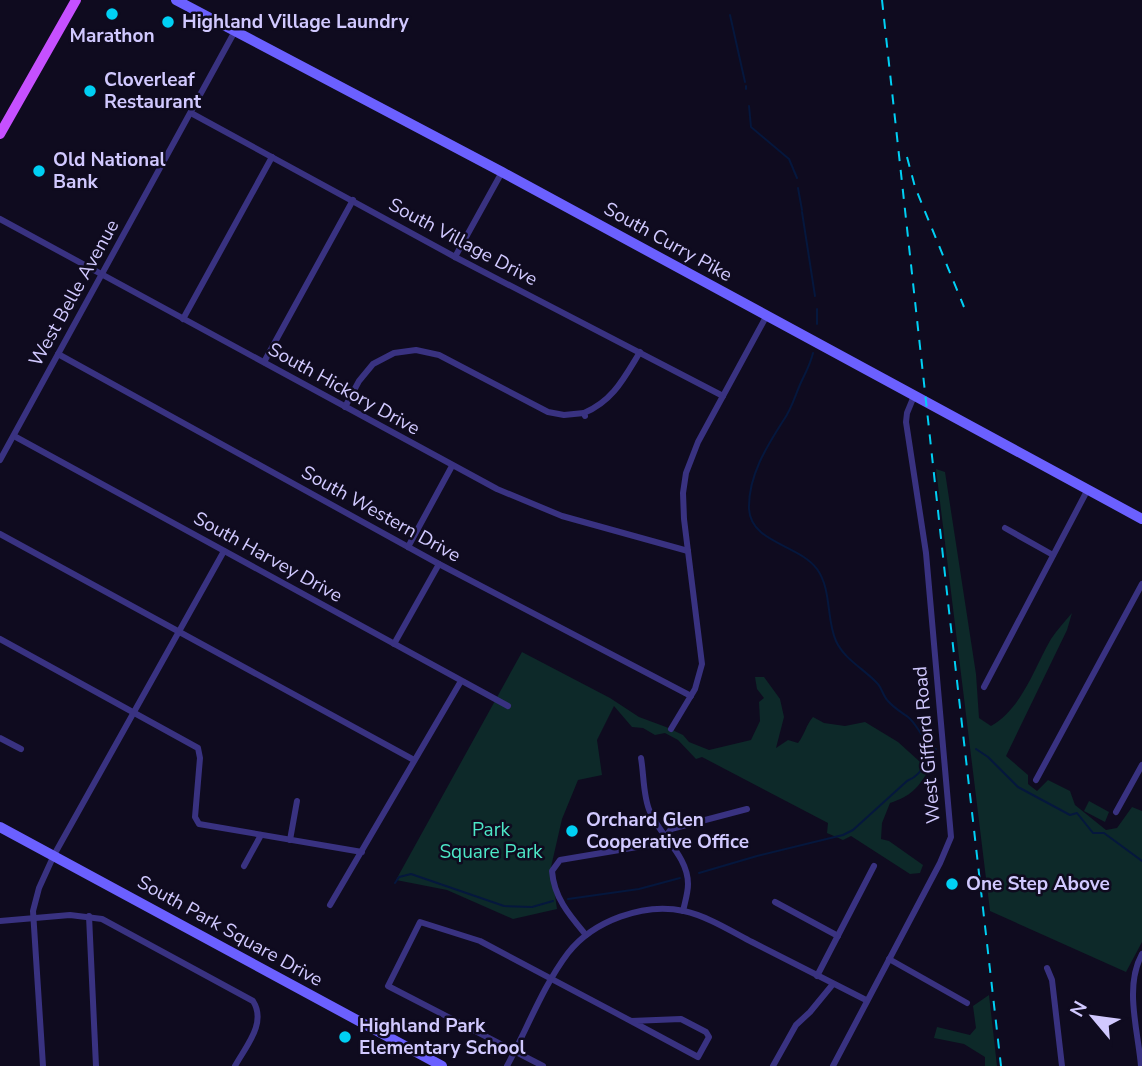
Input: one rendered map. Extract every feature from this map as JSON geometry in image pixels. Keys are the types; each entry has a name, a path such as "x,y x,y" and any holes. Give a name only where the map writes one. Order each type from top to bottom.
{"main road":[{"path":"0,134 76,0"},
{"name":"South Curry Pike","path":"176,0 502,172 1142,519"},
{"name":"South Park Square Drive","path":"0,827 442,1066"}],"street":[{"name":"West Belle Avenue","path":"0,460 235,31"},
{"name":"South Village Drive","path":"191,113 455,257 723,396"},
{"path":"183,318 272,157"},
{"path":"455,257 502,172"},
{"path":"264,362 353,200"},
{"name":"South Hickory Drive","path":"0,219 497,489 550,512 688,551"},
{"path":"671,729 702,673 683,493 686,473 692,454 767,316"},
{"path":"345,407 368,369 394,352 409,350 430,352 548,412 585,415 607,401 619,388 640,352"},
{"name":"South Western Drive","path":"58,354 439,564 691,696"},
{"name":"West Gifford Road","path":"833,1066 940,863 951,837 926,553 906,422 914,396"},
{"name":"South Harvey Drive","path":"14,436 508,706"},
{"path":"408,547 452,466"},
{"path":"984,687 1088,489"},
{"path":"1005,528 1053,555"},
{"path":"0,534 414,760"},
{"path":"43,1066 35,900 54,855 224,551"},
{"path":"394,644 439,564"},
{"path":"1036,780 1142,584"},
{"path":"0,639 195,746 200,751 195,817 202,825 362,852"},
{"path":"330,905 461,681"},
{"path":"0,738 21,749"},
{"path":"641,758 649,810 686,870 688,884 683,911"},
{"path":"1116,812 1142,765"},
{"path":"290,840 298,801"},
{"path":"586,935 564,909 557,894 552,871 560,860 661,843 671,829 747,809"},
{"path":"244,866 261,835"},
{"path":"817,976 874,866"},
{"path":"775,902 838,936"},
{"path":"507,1066 569,952 586,935 618,917 640,911 683,911 729,930 866,1000"},
{"path":"89,916 96,1066"},
{"path":"0,921 89,916 117,926 253,1001 259,1010 259,1020 253,1036 234,1066"},
{"path":"543,1066 388,986 419,922 480,941 698,1057 709,1037 706,1031 681,1020 631,1021"},
{"path":"1141,1066 1133,986 1137,964 1142,954"},
{"path":"889,959 967,1003"},
{"path":"1046,968 1052,980 1062,1066"},
{"path":"773,1066 796,1024 810,1012 833,984"}],"green space":[{"path":"936,469 945,472 976,674 979,718 991,726 1011,709 1026,687 1051,639 1072,613 1067,630 1006,756 1028,775 1028,784 1037,791 1048,780 1070,791 1075,805 1106,830 1117,828 1132,807 1142,811 1142,942 1126,972 990,911"},
{"name":"Park Square Park","path":"522,652 610,698 639,717 683,735 689,742 709,750 751,740 760,721 759,702 764,698 757,689 755,677 764,677 780,699 784,717 776,748 788,740 798,743 813,717 824,723 845,726 865,722 898,742 929,770 913,791 890,803 882,823 881,839 889,841 923,865 920,873 910,874 851,836 843,840 827,833 828,823 702,757 696,759 678,740 665,733 655,735 643,728 632,727 614,706 597,740 602,775 578,780 562,819 551,867 557,909 513,919 447,890 396,880"},
{"path":"1089,801 1109,812 1105,822 1084,811"},
{"path":"989,995 997,1066 985,1066 985,1057 964,1044 934,1038 937,1027 970,1035 976,1028 973,1006"}],"waterway":[{"path":"730,15 745,82"},
{"path":"749,106 751,127 789,159 797,178"},
{"path":"798,188 802,210"},
{"path":"802,212 815,296"},
{"path":"817,309 817,324"},
{"path":"813,353 790,409 755,473 749,509 752,520 766,536 799,554 817,569 825,586 836,641 849,659 877,683 888,701 908,717 936,749"},
{"path":"976,749 988,757 1018,787 1070,815 1077,813 1093,833 1104,833 1142,861"},
{"path":"699,873 843,835 853,830 916,776 926,762"},
{"path":"395,883 399,877 411,874 504,906 532,907 553,901"},
{"path":"568,899 639,889 680,878"}],"railway":[{"path":"882,0 1001,1066"},
{"path":"907,157 915,187 964,307"}],"place":[{"name":"Marathon","path":"112,14"},
{"name":"Highland Village Laundry","path":"168,22"},
{"name":"Cloverleaf Restaurant","path":"90,91"},
{"name":"Old National Bank","path":"39,171"},
{"name":"Orchard Glen Cooperative Office","path":"572,831"},
{"name":"One Step Above","path":"952,884"},
{"name":"Highland Park Elementary School","path":"345,1037"}]}
